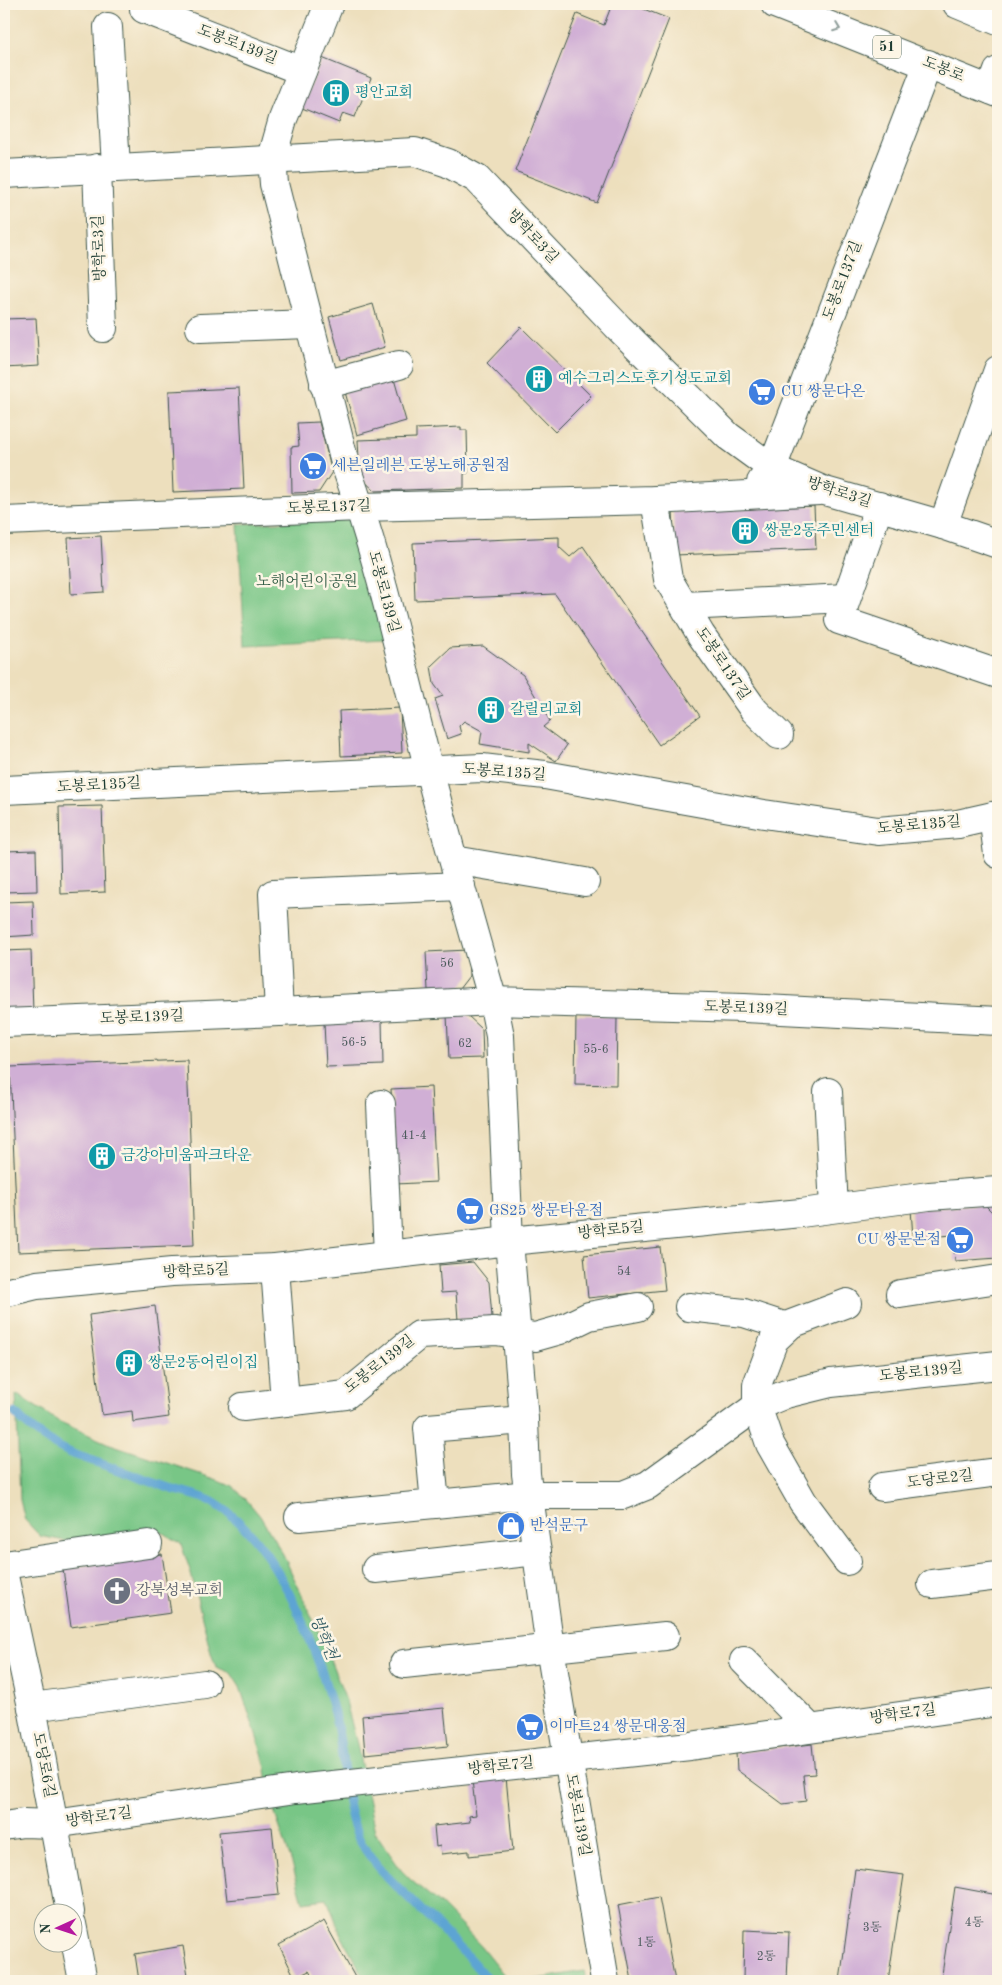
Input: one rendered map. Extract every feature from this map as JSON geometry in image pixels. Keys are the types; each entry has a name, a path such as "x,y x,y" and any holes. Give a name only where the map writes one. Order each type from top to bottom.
{"street":[{"name":"도봉로139길","path":"329,4 283,119 272,158 274,184 324,385 346,466 360,507 429,770 493,1001 500,1036 509,1241 529,1495 550,1648 605,1981"},
{"name":"도봉로","path":"775,4 928,64 996,85"},
{"path":"958,4 998,21"},
{"name":"도봉로139길","path":"144,9 302,71"},
{"name":"방학로3길","path":"103,328 108,27"},
{"name":"도봉로137길","path":"752,495 772,468 928,64"},
{"name":"방학로3길","path":"4,174 272,158 415,152 448,163 477,178 625,335 728,436 772,468 825,491 943,525 998,544"},
{"path":"200,328 309,324"},
{"path":"324,385 399,365"},
{"path":"943,525 998,370"},
{"name":"도봉로137길","path":"4,521 360,507 655,500 825,491"},
{"name":"도봉로137길","path":"655,500 668,578 701,635 754,710 779,735"},
{"name":"방학로3길","path":"846,598 879,506"},
{"path":"685,606 846,598 839,620 998,674"},
{"name":"도봉로135길","path":"4,790 482,768 545,775 764,814 878,831 958,824 996,816"},
{"path":"996,816 998,854"},
{"path":"454,860 585,882"},
{"path":"280,1012 273,894 461,886"},
{"name":"도봉로139길","path":"4,1023 493,1001 744,1008 998,1021"},
{"path":"828,1092 834,1208"},
{"path":"381,1104 388,1254"},
{"name":"방학로5길","path":"4,1293 37,1285 172,1272 275,1268 509,1241 801,1213 929,1196 998,1191"},
{"path":"275,1268 286,1402"},
{"path":"900,1294 998,1279"},
{"path":"847,1303 787,1327 774,1340 757,1385 757,1406 770,1444 803,1502 847,1561"},
{"name":"도봉로139길","path":"243,1407 346,1395 419,1335 496,1331 536,1337 560,1330 588,1316 638,1307"},
{"path":"689,1307 744,1313 787,1327"},
{"name":"도봉로139길","path":"299,1517 529,1495 623,1495 648,1485 757,1406 786,1394 831,1383 998,1365"},
{"path":"435,1504 428,1428 524,1420"},
{"name":"도당로2길","path":"882,1487 998,1472"},
{"path":"4,1565 148,1544"},
{"path":"376,1569 537,1551"},
{"name":"도당로6길","path":"4,1576 32,1707 68,1902"},
{"path":"932,1584 998,1576"},
{"path":"404,1664 665,1636"},
{"path":"744,1661 810,1728"},
{"path":"32,1707 204,1684"},
{"name":"방학로7길","path":"4,1826 54,1824 296,1789 690,1746 998,1702"},
{"path":"77,1952 83,1981"}],"green space":[{"name":"노해어린이공원","path":"355,519 387,640 245,646 238,524"},
{"path":"16,1394 58,1421 107,1443 218,1480 232,1486 245,1498 260,1516 283,1554 325,1646 345,1698 357,1744 375,1832 401,1870 440,1904 480,1945 509,1981 366,1981 342,1937 327,1899 303,1902 273,1808 264,1759 240,1687 231,1673 216,1667 190,1570 181,1544 158,1530 70,1542 40,1536 25,1520 20,1500"},
{"path":"584,1971 587,1981 525,1981"}],"building":[{"path":"612,4 631,4 669,19 597,203 515,171 577,14 604,25"},
{"name":"평안교회","path":"322,58 371,78 355,117 343,113 339,123 302,108"},
{"path":"373,304 385,347 341,360 329,317"},
{"path":"36,318 39,366 4,368 4,319"},
{"name":"예수그리스도후기성도교회","path":"521,327 591,396 555,432 487,363"},
{"path":"394,379 406,421 357,435 345,392"},
{"path":"239,388 244,489 173,492 169,391"},
{"path":"319,422 332,472 319,492 292,493 291,447 299,446 297,423"},
{"path":"461,427 461,430 467,430 468,473 464,474 464,488 375,491 360,477 358,440 416,438 416,429"},
{"name":"쌍문2동주민센터","path":"814,506 816,549 675,555 673,512"},
{"path":"101,536 104,592 71,594 68,538"},
{"path":"559,537 559,547 570,557 583,546 700,716 659,745 555,594 415,600 413,543"},
{"name":"갈릴리교회","path":"483,646 523,675 550,721 543,727 567,745 556,761 529,743 529,752 480,744 482,731 464,721 459,726 461,734 447,739 435,699 443,696 434,684 431,666 450,648"},
{"path":"400,708 402,753 341,756 339,711"},
{"path":"102,806 105,892 61,894 59,807"},
{"path":"36,850 37,891 4,892 4,851"},
{"path":"33,901 34,935 4,937 4,902"},
{"path":"31,950 33,1012 4,1013 4,951"},
{"path":"468,950 469,976 459,989 428,990 426,952"},
{"path":"447,1015 467,1015 482,1029 483,1058 449,1059"},
{"path":"576,1015 617,1016 616,1085 575,1084"},
{"path":"382,1020 383,1065 326,1067 324,1022"},
{"name":"금강아미움파크타운","path":"187,1060 194,1245 18,1252 10,1067"},
{"path":"431,1087 436,1182 396,1184 391,1089"},
{"path":"984,1204 995,1215 998,1258 955,1261 953,1235 913,1238 911,1209"},
{"path":"660,1247 665,1290 588,1298 584,1255"},
{"path":"473,1262 489,1282 492,1317 458,1320 456,1292 441,1293 439,1265"},
{"name":"쌍문2동어린이집","path":"155,1306 169,1417 133,1422 132,1411 102,1415 89,1315"},
{"name":"강북성복교회","path":"162,1554 171,1613 71,1627 63,1569"},
{"path":"444,1708 448,1746 365,1754 362,1716"},
{"path":"812,1744 815,1774 803,1775 806,1801 783,1804 737,1770 736,1753"},
{"path":"506,1777 513,1851 469,1856 469,1851 441,1854 440,1846 436,1847 434,1826 470,1822 469,1816 476,1815 472,1780"},
{"path":"272,1827 279,1895 227,1900 219,1832"},
{"path":"855,1869 904,1875 888,1981 840,1981"},
{"path":"955,1887 998,1895 998,1951 994,1981 941,1981"},
{"path":"659,1897 675,1981 632,1981 618,1905"},
{"path":"324,1921 357,1981 315,1981 309,1971 295,1978 279,1945"},
{"path":"744,1930 789,1932 787,1981 743,1981"},
{"path":"183,1946 189,1981 139,1981 135,1954"}],"waterway":[{"name":"방학천","path":"15,1413 42,1436 73,1454 211,1501 238,1521 259,1544 277,1571 293,1601 319,1664 336,1721 351,1817 363,1846 383,1872 456,1944 489,1981"}],"place":[{"name":"평안교회","path":"336,93"},
{"name":"예수그리스도후기성도교회","path":"539,379"},
{"name":"CU 쌍문다온","path":"762,392"},
{"name":"세븐일레븐 도봉노해공원점","path":"313,466"},
{"name":"쌍문2동주민센터","path":"745,531"},
{"name":"갈릴리교회","path":"491,710"},
{"name":"금강아미움파크타운","path":"102,1156"},
{"name":"GS25 쌍문타운점","path":"470,1211"},
{"name":"CU 쌍문본점","path":"960,1240"},
{"name":"쌍문2동어린이집","path":"129,1363"},
{"name":"반석문구","path":"511,1526"},
{"name":"강북성복교회","path":"117,1591"},
{"name":"이마트24 쌍문대웅점","path":"530,1727"}]}
